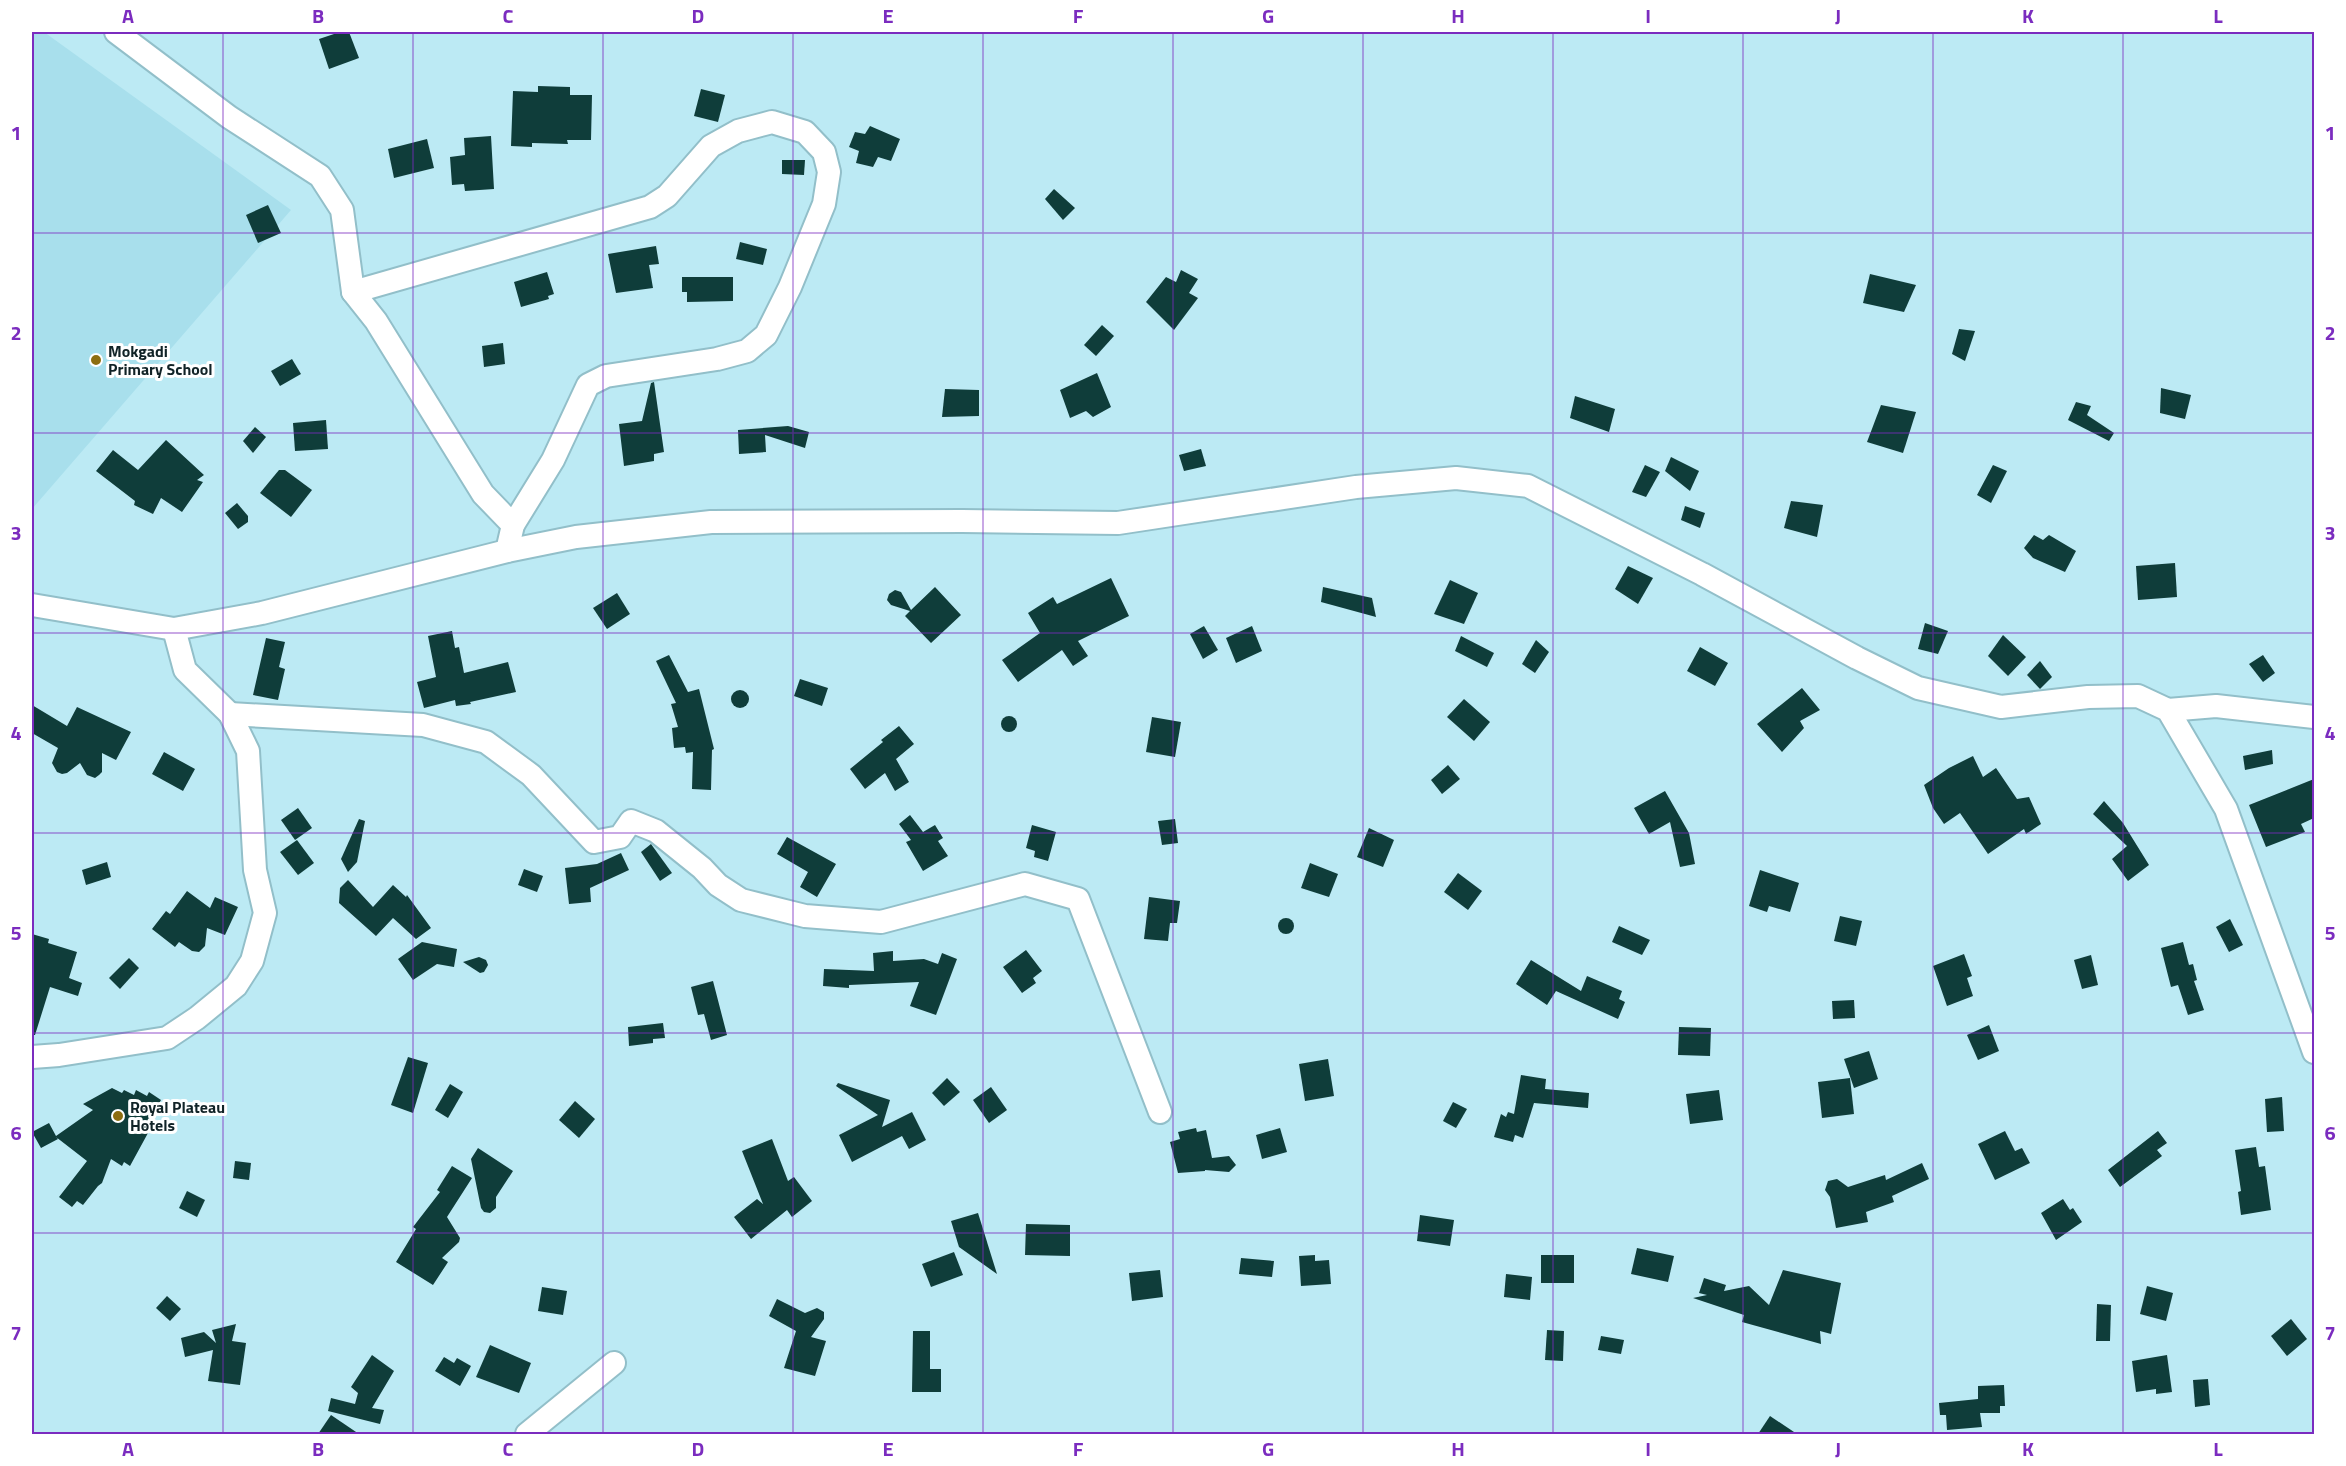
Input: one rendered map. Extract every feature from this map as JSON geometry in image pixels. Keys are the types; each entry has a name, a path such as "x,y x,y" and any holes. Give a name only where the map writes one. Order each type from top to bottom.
{"street":[{"path":"116,32 229,117 320,176 342,210 353,292 376,321 483,494 513,525"},
{"path":"353,292 650,207 667,196 711,146 738,131 772,122 805,132 824,152 829,172 824,204 790,287 766,335 747,351 717,359 606,376 588,385 553,460 513,525 507,551"},
{"path":"32,604 174,629 262,613 507,551 576,537 711,522 1118,523 1356,487 1456,478 1528,486 1702,574 1857,658 1918,688 2001,706 2088,696 2138,696 2168,710 2216,706 2314,717"},
{"path":"32,1057 167,1038 197,1018 236,986 252,961 265,913 255,870 248,751 230,714 185,670 174,629"},
{"path":"2168,710 2226,809 2314,1052"},
{"path":"230,714 423,725 486,742 531,775 594,842 620,837 631,821 637,822 656,831 702,868 718,885 741,900 805,916 881,922 1025,884 1078,899 1160,1112"},
{"path":"527,1434 614,1363"}],"shaded area":[{"name":"Mokgadi Primary School","path":"32,32 44,32 291,210 32,509"}],"building":[{"path":"340,32 349,32 359,58 329,69 319,39"},
{"path":"538,86 570,87 570,95 592,95 591,140 567,140 568,144 532,143 532,147 511,146 513,91 538,92"},
{"path":"701,89 725,95 718,122 694,116"},
{"path":"870,126 900,139 891,161 878,157 873,167 856,163 859,151 849,147 855,132 865,134"},
{"path":"491,136 494,189 465,191 464,184 452,185 450,157 465,155 464,138"},
{"path":"427,139 434,168 394,178 388,149"},
{"path":"782,160 805,160 804,175 782,174"},
{"path":"1054,189 1075,208 1063,220 1045,199"},
{"path":"268,205 281,233 258,243 246,215"},
{"path":"740,242 767,249 763,265 736,259"},
{"path":"656,246 659,264 649,265 653,288 616,293 608,254"},
{"path":"1181,270 1198,279 1189,293 1198,298 1174,330 1146,302 1166,277 1176,282"},
{"path":"547,272 554,294 548,296 549,299 521,307 514,282"},
{"path":"1870,274 1916,285 1904,312 1863,303"},
{"path":"682,277 733,277 733,301 687,302 687,292 682,292"},
{"path":"1102,325 1114,336 1096,356 1084,345"},
{"path":"1959,329 1975,331 1965,361 1952,354"},
{"path":"503,343 505,364 484,367 482,346"},
{"path":"292,359 301,374 280,386 271,371"},
{"path":"1097,373 1111,407 1093,417 1086,411 1070,418 1060,390"},
{"path":"654,382 664,452 654,454 654,461 624,466 619,424 642,421 651,383"},
{"path":"2161,388 2191,395 2185,419 2160,413"},
{"path":"945,389 979,390 979,416 942,417"},
{"path":"1575,396 1615,409 1609,432 1570,418"},
{"path":"2076,402 2091,406 2087,415 2114,433 2109,441 2068,420"},
{"path":"1881,405 1916,412 1903,453 1867,442"},
{"path":"326,420 328,449 295,451 293,423"},
{"path":"788,426 809,432 805,448 765,435 766,452 739,454 738,430"},
{"path":"255,427 266,437 253,453 243,441"},
{"path":"166,440 204,475 197,480 203,482 182,512 161,498 153,514 134,505 135,501 96,471 113,450 138,470"},
{"path":"1201,449 1206,466 1184,471 1179,455"},
{"path":"1671,457 1699,471 1690,491 1665,471"},
{"path":"1645,465 1660,472 1646,497 1632,492"},
{"path":"1993,465 2007,471 1991,503 1977,495"},
{"path":"279,470 285,470 312,490 291,517 260,493"},
{"path":"1791,501 1823,505 1817,537 1784,528"},
{"path":"237,503 248,516 248,522 238,529 225,513"},
{"path":"1685,506 1705,513 1700,528 1681,520"},
{"path":"2034,535 2043,540 2049,535 2076,551 2065,572 2033,558 2024,548"},
{"path":"2175,563 2177,597 2138,600 2136,566"},
{"path":"1628,566 1653,578 1638,604 1615,589"},
{"path":"1111,578 1129,616 1078,641 1088,656 1073,666 1062,650 1018,682 1002,660 1040,633 1028,613 1053,597 1057,604"},
{"path":"1450,580 1478,593 1464,624 1434,614"},
{"path":"935,587 961,615 931,643 905,616 910,611 891,605 887,600 889,594 895,590 901,592 911,610"},
{"path":"1323,587 1372,598 1376,617 1321,602"},
{"path":"617,593 630,614 607,629 593,608"},
{"path":"1925,623 1948,631 1938,654 1918,649"},
{"path":"1204,626 1218,650 1203,659 1190,634"},
{"path":"1252,626 1262,651 1236,663 1226,638"},
{"path":"452,631 455,648 459,647 464,673 508,662 516,692 470,702 471,704 456,706 455,700 424,708 417,682 436,677 428,636"},
{"path":"2003,635 2026,657 2008,676 1988,656"},
{"path":"1461,636 1494,653 1487,667 1455,651"},
{"path":"266,638 285,642 279,667 285,669 278,700 253,695"},
{"path":"1536,640 1549,652 1535,673 1522,664"},
{"path":"1700,647 1728,663 1715,686 1687,671"},
{"path":"669,655 688,692 699,689 714,749 712,750 711,790 692,789 693,752 686,753 685,747 674,748 672,728 678,727 671,704 676,703 656,661"},
{"path":"2263,655 2275,673 2263,682 2249,664"},
{"path":"2040,661 2052,677 2040,689 2027,675"},
{"path":"800,679 828,688 822,706 794,696"},
{"path":"1802,688 1820,710 1800,721 1804,728 1782,752 1757,724"},
{"path":"740,690 746,693 749,699 746,705 740,708 734,705 731,699 734,693"},
{"path":"1464,699 1490,722 1474,741 1447,717"},
{"path":"32,705 67,726 77,707 131,732 116,760 102,753 102,772 95,778 87,775 80,763 62,774 57,772 52,763 58,748 32,733"},
{"path":"1009,716 1017,724 1009,732 1001,724"},
{"path":"1152,717 1181,722 1175,757 1146,752"},
{"path":"899,726 914,744 896,759 909,782 895,791 885,773 865,789 850,769"},
{"path":"2272,750 2273,764 2245,770 2243,756"},
{"path":"164,752 195,769 183,791 152,774"},
{"path":"1973,756 1983,777 1996,768 2017,799 2029,797 2041,824 2026,834 2024,829 1988,854 1960,813 1944,824 1933,808 1924,785 1949,768"},
{"path":"1448,765 1460,779 1442,794 1431,780"},
{"path":"2314,779 2314,818 2301,824 2305,832 2266,847 2249,805"},
{"path":"1665,791 1689,833 1695,864 1680,867 1670,822 1649,834 1634,808"},
{"path":"2104,801 2123,823 2149,865 2128,881 2112,859 2127,846 2093,814"},
{"path":"298,808 312,828 295,840 281,820"},
{"path":"910,815 923,832 935,825 943,838 938,841 948,856 923,871 906,842 911,840 899,824"},
{"path":"359,819 365,821 357,862 348,872 341,859"},
{"path":"1175,819 1178,843 1162,845 1158,821"},
{"path":"1032,825 1056,832 1048,861 1034,857 1035,851 1026,848"},
{"path":"1369,828 1394,840 1383,867 1357,857"},
{"path":"787,837 836,864 817,897 800,887 808,872 777,854"},
{"path":"297,840 314,863 298,875 280,852"},
{"path":"651,844 672,873 660,881 641,852"},
{"path":"621,853 629,870 590,888 591,902 569,904 565,868 597,864"},
{"path":"107,862 111,877 86,885 82,870"},
{"path":"1310,863 1338,874 1329,897 1301,888"},
{"path":"524,869 543,876 537,892 518,885"},
{"path":"1760,870 1799,883 1790,912 1769,906 1767,912 1749,906"},
{"path":"1458,873 1482,891 1468,910 1444,892"},
{"path":"348,880 373,907 393,885 406,897 407,895 431,928 416,939 393,918 376,936 339,903 340,888"},
{"path":"187,891 210,908 215,897 238,907 225,935 207,928 205,946 199,952 192,951 179,942 175,947 152,929 166,911 170,914"},
{"path":"1149,897 1180,901 1177,923 1170,923 1168,941 1144,939"},
{"path":"1840,916 1862,921 1856,946 1834,941"},
{"path":"1286,918 1294,926 1286,934 1278,926"},
{"path":"2230,919 2243,945 2229,952 2216,927"},
{"path":"1619,926 1650,940 1642,955 1612,942"},
{"path":"32,934 49,939 48,943 77,952 69,978 82,983 78,996 50,987 35,1035 32,1035"},
{"path":"422,942 457,949 454,967 437,964 413,980 398,959"},
{"path":"2183,942 2189,965 2193,964 2197,980 2194,981 2204,1010 2188,1015 2178,985 2171,987 2161,948"},
{"path":"1026,950 1042,971 1033,978 1036,983 1022,993 1003,967"},
{"path":"893,951 893,961 924,959 938,964 942,953 957,959 936,1015 910,1006 919,982 849,985 849,988 823,986 824,969 874,971 873,953"},
{"path":"1964,954 1972,976 1967,978 1973,996 1947,1006 1933,966"},
{"path":"2091,955 2098,985 2082,989 2074,960"},
{"path":"479,957 486,960 488,965 484,972 480,973 463,962"},
{"path":"129,958 139,968 120,989 109,978"},
{"path":"1531,960 1581,991 1587,976 1622,991 1619,999 1625,1002 1618,1019 1556,991 1547,1005 1516,984"},
{"path":"713,981 727,1035 711,1040 704,1014 698,1015 691,987"},
{"path":"1854,1000 1855,1018 1833,1019 1832,1001"},
{"path":"663,1023 665,1038 653,1039 653,1043 629,1046 628,1027"},
{"path":"1989,1025 1999,1051 1978,1060 1967,1035"},
{"path":"1679,1027 1711,1028 1710,1056 1678,1055"},
{"path":"1869,1051 1878,1079 1854,1088 1844,1059"},
{"path":"408,1057 428,1063 413,1113 391,1105"},
{"path":"1328,1059 1334,1096 1305,1101 1299,1064"},
{"path":"1521,1075 1546,1079 1545,1089 1589,1093 1588,1108 1534,1103 1523,1138 1515,1135 1513,1142 1494,1137 1501,1114 1506,1117 1508,1112 1514,1114"},
{"path":"947,1078 960,1092 944,1106 932,1093"},
{"path":"1850,1078 1854,1114 1822,1118 1818,1082"},
{"path":"838,1083 890,1100 882,1127 912,1112 926,1140 909,1149 902,1136 852,1162 839,1135 878,1115 836,1086"},
{"path":"450,1084 463,1092 448,1118 435,1110"},
{"path":"991,1087 1007,1110 989,1123 973,1100"},
{"path":"112,1088 134,1095 136,1090 147,1096 149,1092 161,1100 150,1120 154,1122 130,1166 124,1162 122,1166 111,1159 102,1183 83,1205 77,1201 72,1207 59,1197 87,1161 56,1137 58,1139 41,1148 32,1132 49,1123 56,1136 93,1110 83,1104"},
{"path":"1719,1090 1723,1120 1690,1124 1686,1094"},
{"path":"2282,1097 2284,1131 2267,1132 2265,1099"},
{"path":"575,1101 595,1119 579,1138 559,1120"},
{"path":"1453,1102 1467,1109 1456,1128 1443,1121"},
{"path":"1196,1128 1197,1132 1206,1130 1212,1158 1229,1156 1236,1165 1229,1172 1205,1170 1178,1173 1170,1142 1180,1139 1178,1132"},
{"path":"1280,1128 1287,1152 1262,1159 1256,1135"},
{"path":"2005,1131 2015,1151 2022,1148 2030,1163 1995,1180 1978,1144"},
{"path":"2158,1131 2167,1143 2157,1150 2162,1156 2120,1187 2108,1170"},
{"path":"772,1139 788,1181 794,1177 812,1201 792,1217 787,1210 751,1239 734,1217 757,1199 763,1204 742,1151"},
{"path":"2256,1147 2259,1167 2265,1166 2271,1210 2241,1215 2238,1192 2241,1191 2235,1150"},
{"path":"478,1148 513,1171 496,1197 496,1208 490,1213 484,1212 481,1208 471,1159"},
{"path":"235,1161 251,1163 249,1180 233,1178"},
{"path":"1922,1163 1929,1179 1892,1196 1894,1202 1866,1212 1868,1222 1836,1228 1830,1197 1825,1190 1828,1181 1837,1179 1848,1187 1885,1175 1886,1180"},
{"path":"452,1166 472,1178 447,1217 460,1238 459,1242 442,1258 448,1262 433,1285 396,1262 416,1229 413,1227 440,1192 437,1190"},
{"path":"187,1191 205,1200 197,1217 179,1208"},
{"path":"2063,1199 2070,1210 2073,1208 2082,1222 2056,1240 2041,1213"},
{"path":"978,1213 997,1274 959,1247 951,1221"},
{"path":"1420,1215 1454,1220 1450,1246 1417,1241"},
{"path":"1026,1224 1070,1225 1070,1256 1025,1255"},
{"path":"1637,1248 1674,1256 1668,1282 1631,1274"},
{"path":"954,1252 963,1275 931,1287 922,1264"},
{"path":"1315,1255 1315,1261 1329,1260 1331,1284 1301,1286 1299,1256"},
{"path":"1541,1255 1574,1255 1574,1283 1541,1283"},
{"path":"1241,1258 1274,1261 1272,1277 1239,1274"},
{"path":"1160,1270 1163,1297 1132,1301 1129,1273"},
{"path":"1783,1270 1841,1283 1831,1334 1820,1331 1821,1344 1742,1322 1744,1315 1693,1298 1707,1295 1699,1293 1704,1278 1726,1285 1724,1291 1749,1286 1769,1305"},
{"path":"1506,1274 1532,1277 1530,1300 1504,1297"},
{"path":"2147,1286 2173,1293 2166,1321 2140,1314"},
{"path":"542,1287 567,1291 563,1315 538,1311"},
{"path":"167,1296 181,1309 170,1321 156,1308"},
{"path":"777,1299 805,1313 817,1308 824,1312 824,1319 811,1337 826,1341 815,1376 784,1368 796,1331 769,1316"},
{"path":"2097,1304 2111,1305 2110,1341 2096,1341"},
{"path":"2291,1319 2307,1339 2287,1356 2271,1336"},
{"path":"236,1324 232,1341 246,1343 240,1385 208,1381 213,1350 185,1357 181,1338 204,1332 216,1343 212,1330"},
{"path":"1547,1330 1564,1331 1563,1361 1545,1360"},
{"path":"913,1331 930,1331 930,1369 941,1369 941,1392 912,1392"},
{"path":"1601,1336 1624,1340 1621,1354 1598,1350"},
{"path":"490,1345 531,1363 519,1393 476,1377"},
{"path":"372,1355 394,1371 372,1408 384,1410 380,1424 328,1411 331,1398 355,1404 358,1393 351,1387"},
{"path":"2167,1355 2172,1392 2156,1394 2156,1389 2136,1392 2132,1361"},
{"path":"444,1357 454,1363 457,1358 471,1366 460,1386 435,1371"},
{"path":"2208,1379 2210,1405 2195,1407 2193,1380"},
{"path":"2004,1385 2005,1406 2000,1406 2000,1413 1980,1413 1982,1427 1947,1430 1946,1415 1940,1415 1939,1403 1978,1399 1978,1386"},
{"path":"331,1415 359,1434 318,1434"},
{"path":"1770,1416 1797,1434 1758,1434"}],"place":[{"name":"Mokgadi Primary School","path":"96,360"},
{"name":"Royal Plateau Hotels","path":"118,1116"}]}
